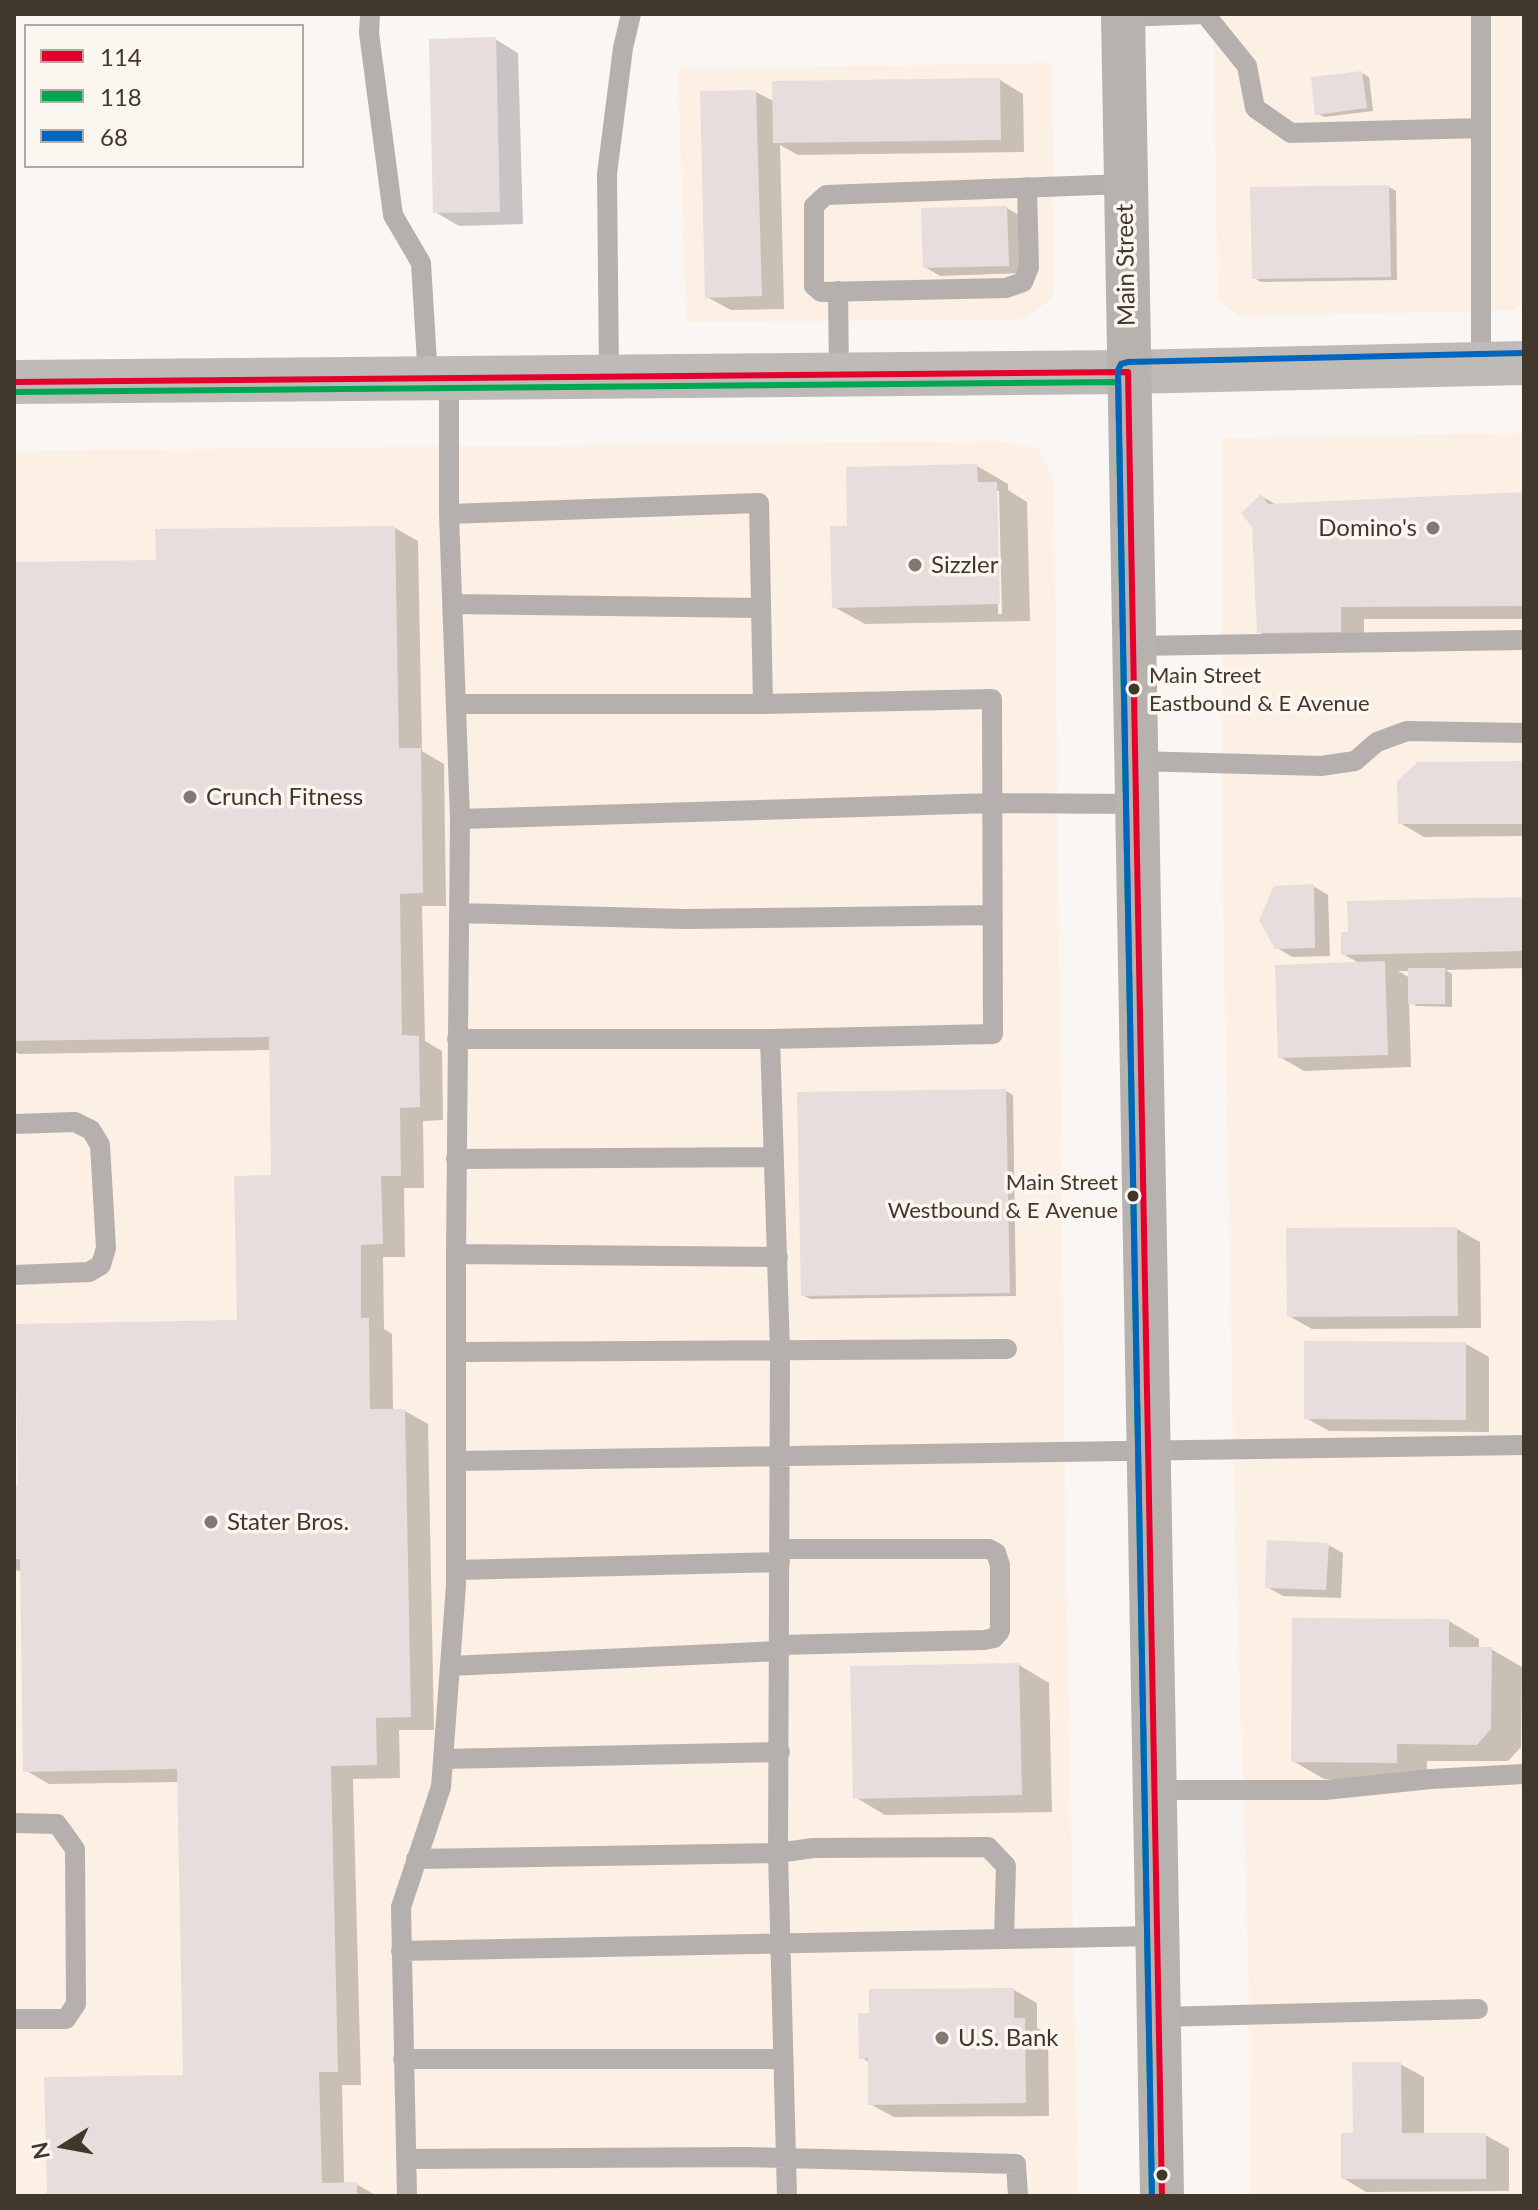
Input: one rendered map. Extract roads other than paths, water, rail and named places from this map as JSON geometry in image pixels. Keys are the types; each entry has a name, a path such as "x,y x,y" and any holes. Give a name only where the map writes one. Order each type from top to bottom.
{"main road":[{"name":"Main Street","path":"1123,16 1162,2196"}],"street":[{"path":"14,382 1128,372 1524,363"}],"lane":[{"path":"370,14 369,33 393,215 421,263 439,379 449,514 460,819 456,1570 441,1787 401,1907 407,2196"},
{"path":"609,377 607,174 623,48 631,14"},
{"path":"1123,16 1205,14 1247,66 1255,108 1291,133 1481,128"},
{"path":"1481,14 1481,364"},
{"path":"1027,187 1029,267 1023,282 1006,288 821,292 814,286 814,206 826,195 1027,187 1125,184"},
{"path":"838,291 839,374"},
{"path":"449,514 759,503 763,704"},
{"path":"452,604 761,608"},
{"path":"1133,646 1524,640"},
{"path":"456,704 763,704 992,699 993,803 993,1034 770,1039 457,1039"},
{"path":"1135,761 1321,766 1355,761 1377,742 1407,731 1524,733"},
{"path":"460,819 993,803 1135,804"},
{"path":"459,913 685,919 993,915"},
{"path":"770,1039 780,1351 778,1853 787,2196"},
{"path":"14,1124 75,1122 91,1130 100,1145 106,1248 101,1265 89,1272 14,1275"},
{"path":"456,1159 774,1157"},
{"path":"456,1254 778,1257"},
{"path":"456,1352 1007,1349"},
{"path":"456,1461 1524,1445"},
{"path":"450,1666 984,1640 994,1638 1000,1631 1000,1565 996,1553 989,1549 456,1570"},
{"path":"443,1759 780,1752"},
{"path":"1154,1790 1325,1790 1431,1779 1524,1774"},
{"path":"14,1823 57,1824 75,1849 76,2004 66,2019 14,2019"},
{"path":"416,1859 778,1853 813,1848 988,1847 1006,1866 1004,1938"},
{"path":"401,1951 1156,1936"},
{"path":"1158,2017 1478,2009"},
{"path":"403,2059 783,2059"},
{"path":"406,2159 785,2158 1016,2164 1018,2196"}],"place":[{"name":"Domino's","path":"1433,528"},
{"name":"Sizzler","path":"915,565"},
{"name":"Main Street Eastbound & E Avenue","path":"1134,689"},
{"name":"Crunch Fitness","path":"190,797"},
{"name":"Main Street Westbound & E Avenue","path":"1133,1196"},
{"name":"Stater Bros.","path":"211,1522"},
{"name":"U.S. Bank","path":"942,2038"}]}
